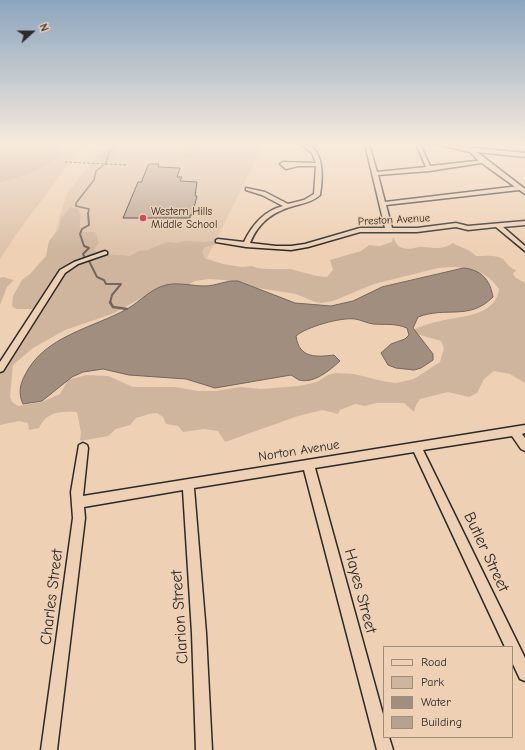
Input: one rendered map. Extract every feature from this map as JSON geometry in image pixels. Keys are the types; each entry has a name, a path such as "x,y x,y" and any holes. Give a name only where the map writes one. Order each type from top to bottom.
{"main road":[{"path":"507,179 522,190"}],"street":[{"path":"246,245 261,218 286,206 299,204 317,195 319,179"},
{"path":"376,179 389,230"},
{"path":"248,189 260,191 286,206"},
{"path":"383,204 522,190"},
{"name":"Preston Avenue","path":"218,241 276,248 291,248 306,246 360,230 417,230 456,225 468,228 525,223"},
{"path":"498,226 525,249"},
{"path":"0,369 62,272 76,263 105,253"},
{"path":"520,430 525,446"},
{"name":"Norton Avenue","path":"78,502 520,430"},
{"name":"Butler Street","path":"416,446 512,646"},
{"name":"Charles Street","path":"49,750 79,518 77,492 83,448"},
{"name":"Hayes Street","path":"308,464 385,750"},
{"name":"Clarion Street","path":"188,483 199,633 204,750"},
{"name":"Butler Street","path":"513,649 525,674"}],"shaded area":[{"path":"0,179 58,179 17,233 0,259"},
{"name":"Western Hills Middle School","path":"78,179 246,179 196,280 111,281 52,243 67,193"}],"green space":[{"path":"0,179 13,179 0,182"},
{"path":"70,207 78,209 80,218 80,232 95,232 99,243 95,248 96,255 105,254 130,256 139,251 148,250 167,242 178,243 184,241 215,241 220,243 205,247 202,251 204,258 223,264 242,267 252,266 268,269 290,269 327,277 333,270 330,260 361,251 369,245 380,246 392,242 393,237 398,245 405,249 419,247 440,248 453,243 476,256 501,258 510,267 516,270 513,274 516,278 525,283 525,383 510,374 494,371 484,379 477,393 469,397 448,392 420,399 414,412 404,403 376,403 365,406 355,404 340,410 338,414 322,410 298,416 225,442 218,431 204,429 183,432 178,426 166,424 163,417 157,413 136,418 130,425 116,429 108,436 80,441 81,432 77,412 60,412 46,419 39,428 29,430 28,423 19,421 0,425 0,363 35,309 16,309 12,306 13,296 22,280 30,274 46,256 49,241 59,229 61,219","holes":["450,267 472,269 484,274 499,289 497,296 493,303 480,312 433,323 413,330 417,334 441,341 444,348 440,362 414,379 396,383 354,374 336,373 328,375 317,382 299,386 261,389 241,387 216,391 198,391 175,387 133,387 108,376 86,375 68,380 60,394 42,402 18,406 12,402 10,397 13,365 33,348 65,330 112,314 147,295 171,294 195,281 209,279 225,280 258,288 296,294 321,303 333,301 374,284 438,268"]},
{"path":"3,277 14,280 7,287 0,305 0,278"}],"water":[{"path":"464,268 476,271 484,277 490,286 493,297 475,309 429,314 418,317 413,328 433,354 433,360 421,368 414,370 396,368 388,365 381,353 391,344 405,339 409,335 407,328 403,326 373,324 357,319 349,319 333,321 315,326 296,336 298,344 305,353 315,356 334,355 340,361 321,375 310,380 299,380 291,375 215,388 186,379 129,375 103,369 83,372 72,377 42,401 23,404 20,397 20,389 23,378 33,362 44,351 70,334 114,316 132,306 150,292 166,285 180,284 205,286 229,281 238,281 295,303 331,306 353,301 382,287"}],"building":[{"name":"Western Hills Middle School","path":"142,179 181,179 180,181 197,182 195,196 197,196 190,218 123,218 138,182 141,182"}],"waterway":[{"path":"88,214 89,209 76,206 76,203 94,179"},
{"path":"84,256 83,254 89,248 84,246 80,234 82,229 89,225 88,214"},
{"path":"89,261 97,277 104,280 106,284 121,284 112,295 110,302"},
{"path":"110,302 113,307 127,309"}],"place":[{"name":"Western Hills Middle School","path":"143,218"}]}
